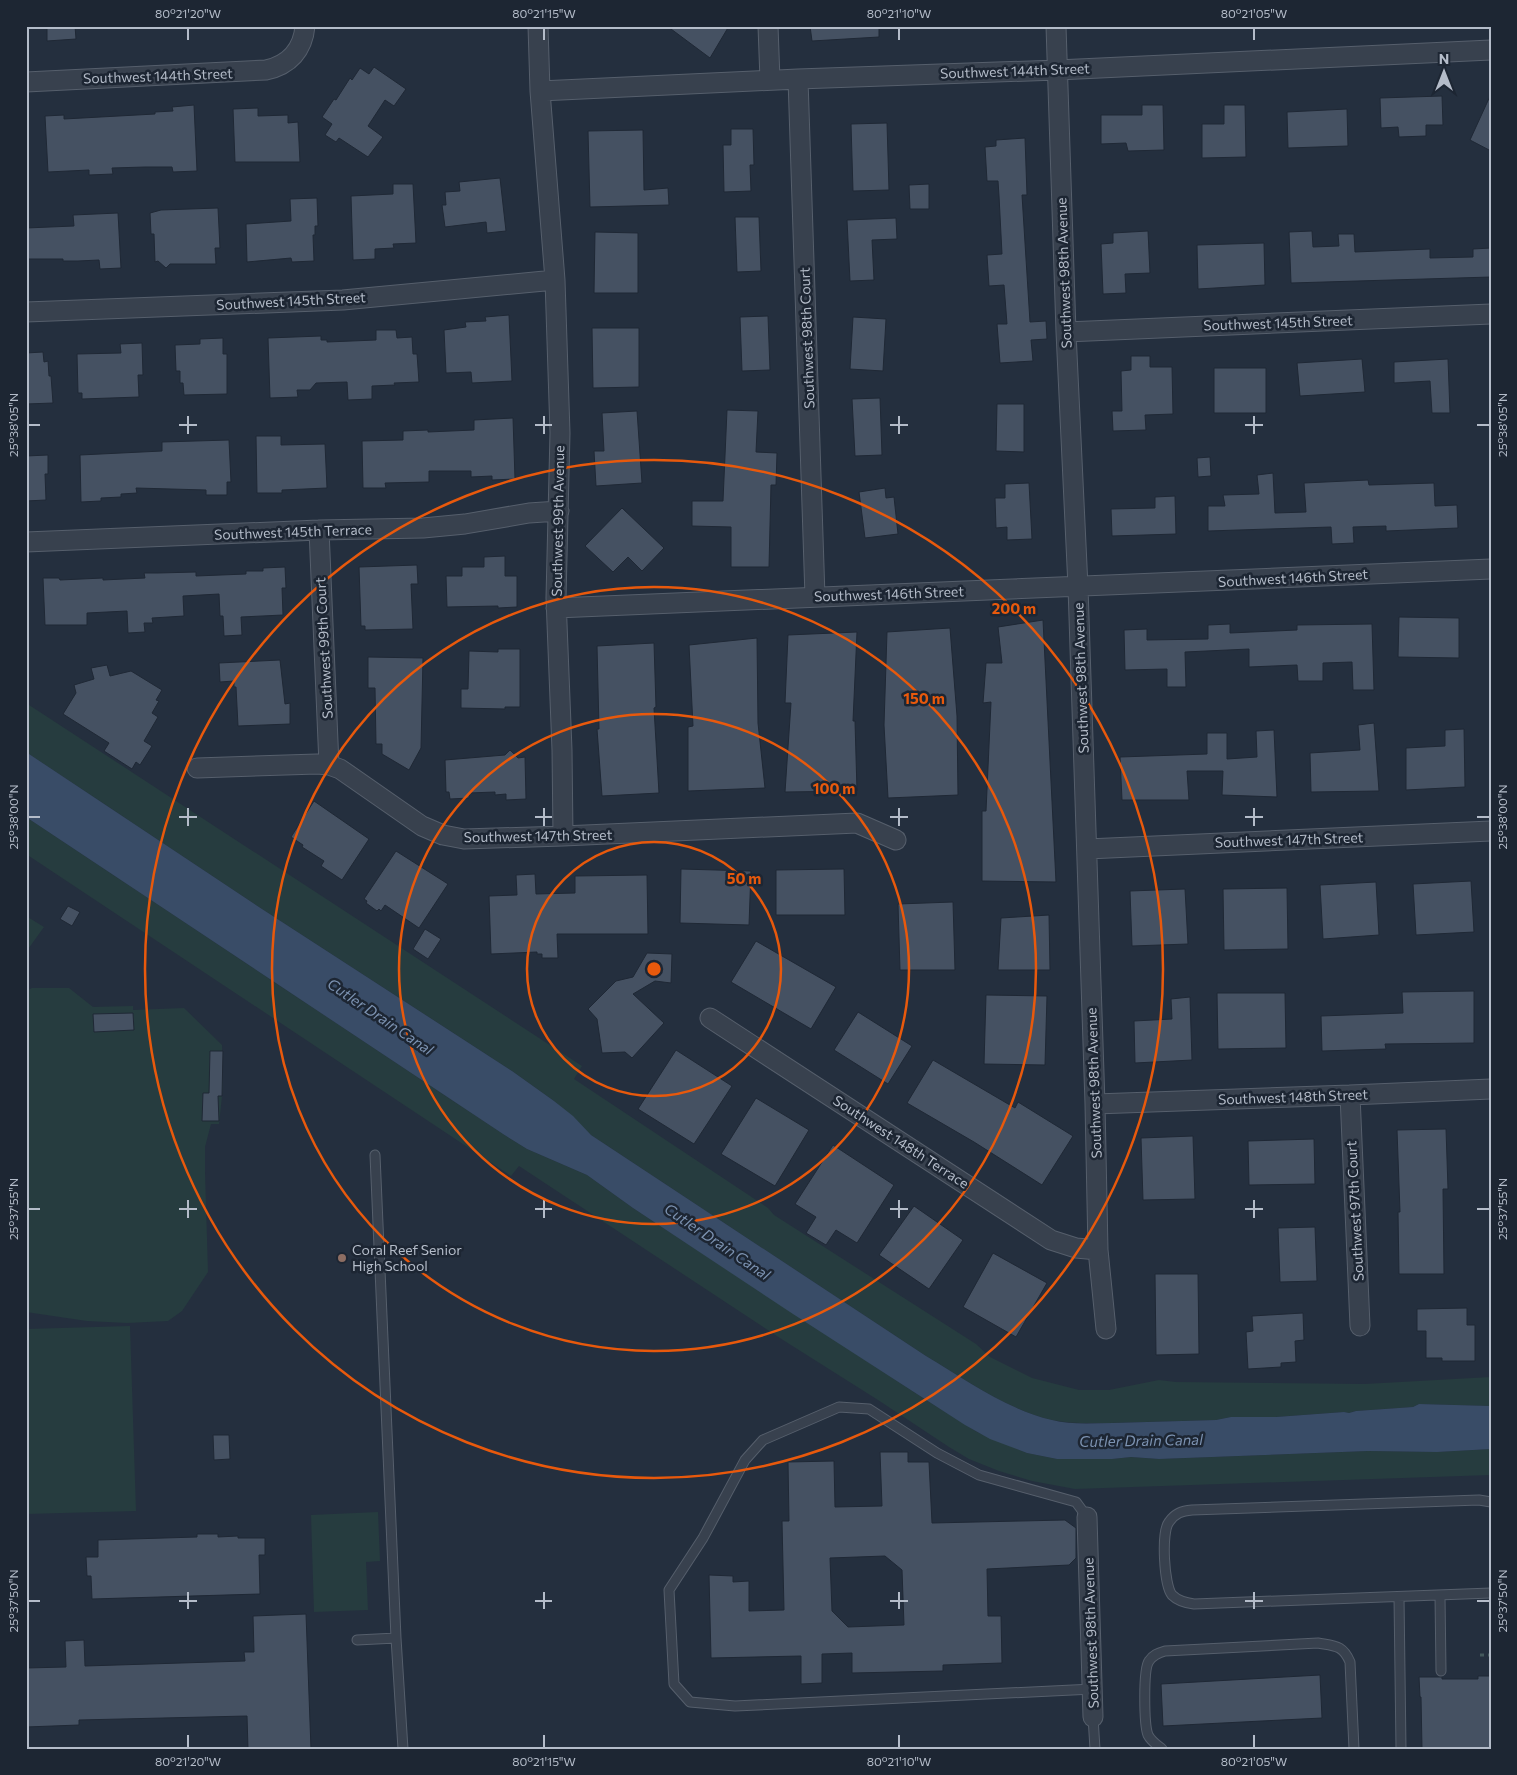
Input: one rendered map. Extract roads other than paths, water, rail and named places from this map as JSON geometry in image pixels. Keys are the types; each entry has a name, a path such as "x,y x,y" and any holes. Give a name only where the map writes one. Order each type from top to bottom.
{"street":[{"name":"Southwest 144th Street","path":"26,82 255,72 273,69 288,61 300,46 305,26"},
{"name":"Southwest 99th Avenue","path":"538,26 540,91 555,280 560,433 556,608 562,750 563,836"},
{"path":"768,26 770,80"},
{"name":"Southwest 98th Avenue","path":"1056,26 1066,332 1078,587 1098,1250 1106,1329"},
{"name":"Southwest 144th Street","path":"540,91 1491,50"},
{"name":"Southwest 98th Court","path":"798,79 815,597"},
{"name":"Southwest 145th Street","path":"26,312 343,300 555,280"},
{"name":"Southwest 145th Street","path":"1066,332 1491,314"},
{"name":"Southwest 145th Terrace","path":"26,542 430,527 465,524 529,513 559,511"},
{"name":"Southwest 99th Court","path":"319,530 329,765"},
{"name":"Southwest 146th Street","path":"556,608 1491,569"},
{"name":"Southwest 147th Street","path":"197,768 305,764 329,765 340,769 422,826 443,835 476,839 856,823 896,840"},
{"name":"Southwest 147th Street","path":"1086,848 1491,831"},
{"name":"Southwest 148th Terrace","path":"710,1018 1051,1240 1076,1248 1098,1250"},
{"name":"Southwest 148th Street","path":"1095,1104 1350,1096 1491,1089"},
{"name":"Southwest 97th Court","path":"1350,1096 1360,1326"},
{"name":"Southwest 98th Avenue","path":"1086,1517 1094,1717"}],"lane":[{"path":"375,1155 396,1638 403,1749"},
{"path":"1086,1517 1076,1502 979,1475 937,1453 869,1409 839,1407 763,1440 745,1460 703,1538 669,1590 674,1684 690,1702 734,1706 1093,1690"},
{"path":"1491,1502 1469,1500 1192,1510 1182,1511 1174,1515 1167,1523 1165,1532 1167,1584 1172,1595 1183,1602 1204,1603 1491,1593"},
{"path":"1440,1596 1441,1671"},
{"path":"1399,1597 1401,1749"},
{"path":"357,1640 396,1638"},
{"path":"1162,1749 1156,1745 1148,1734 1146,1724 1145,1671 1148,1661 1156,1653 1318,1643 1336,1646 1346,1652 1350,1662 1354,1749"},
{"name":"Southwest 98th Avenue","path":"1094,1717 1095,1749"}],"water":[{"name":"Cutler Drain Canal","path":"26,752 262,909 512,1071 573,1116 591,1135 926,1356 1002,1401 1035,1415 1067,1423 1276,1417 1349,1413 1413,1407 1419,1404 1491,1406 1491,1449 1437,1452 1368,1451 1159,1459 1131,1457 1057,1459 1027,1453 990,1439 965,1425 793,1314 633,1208 587,1175 527,1149 503,1134 26,817"}],"place":[{"name":"Coral Reef Senior High School","path":"342,1258"}]}
